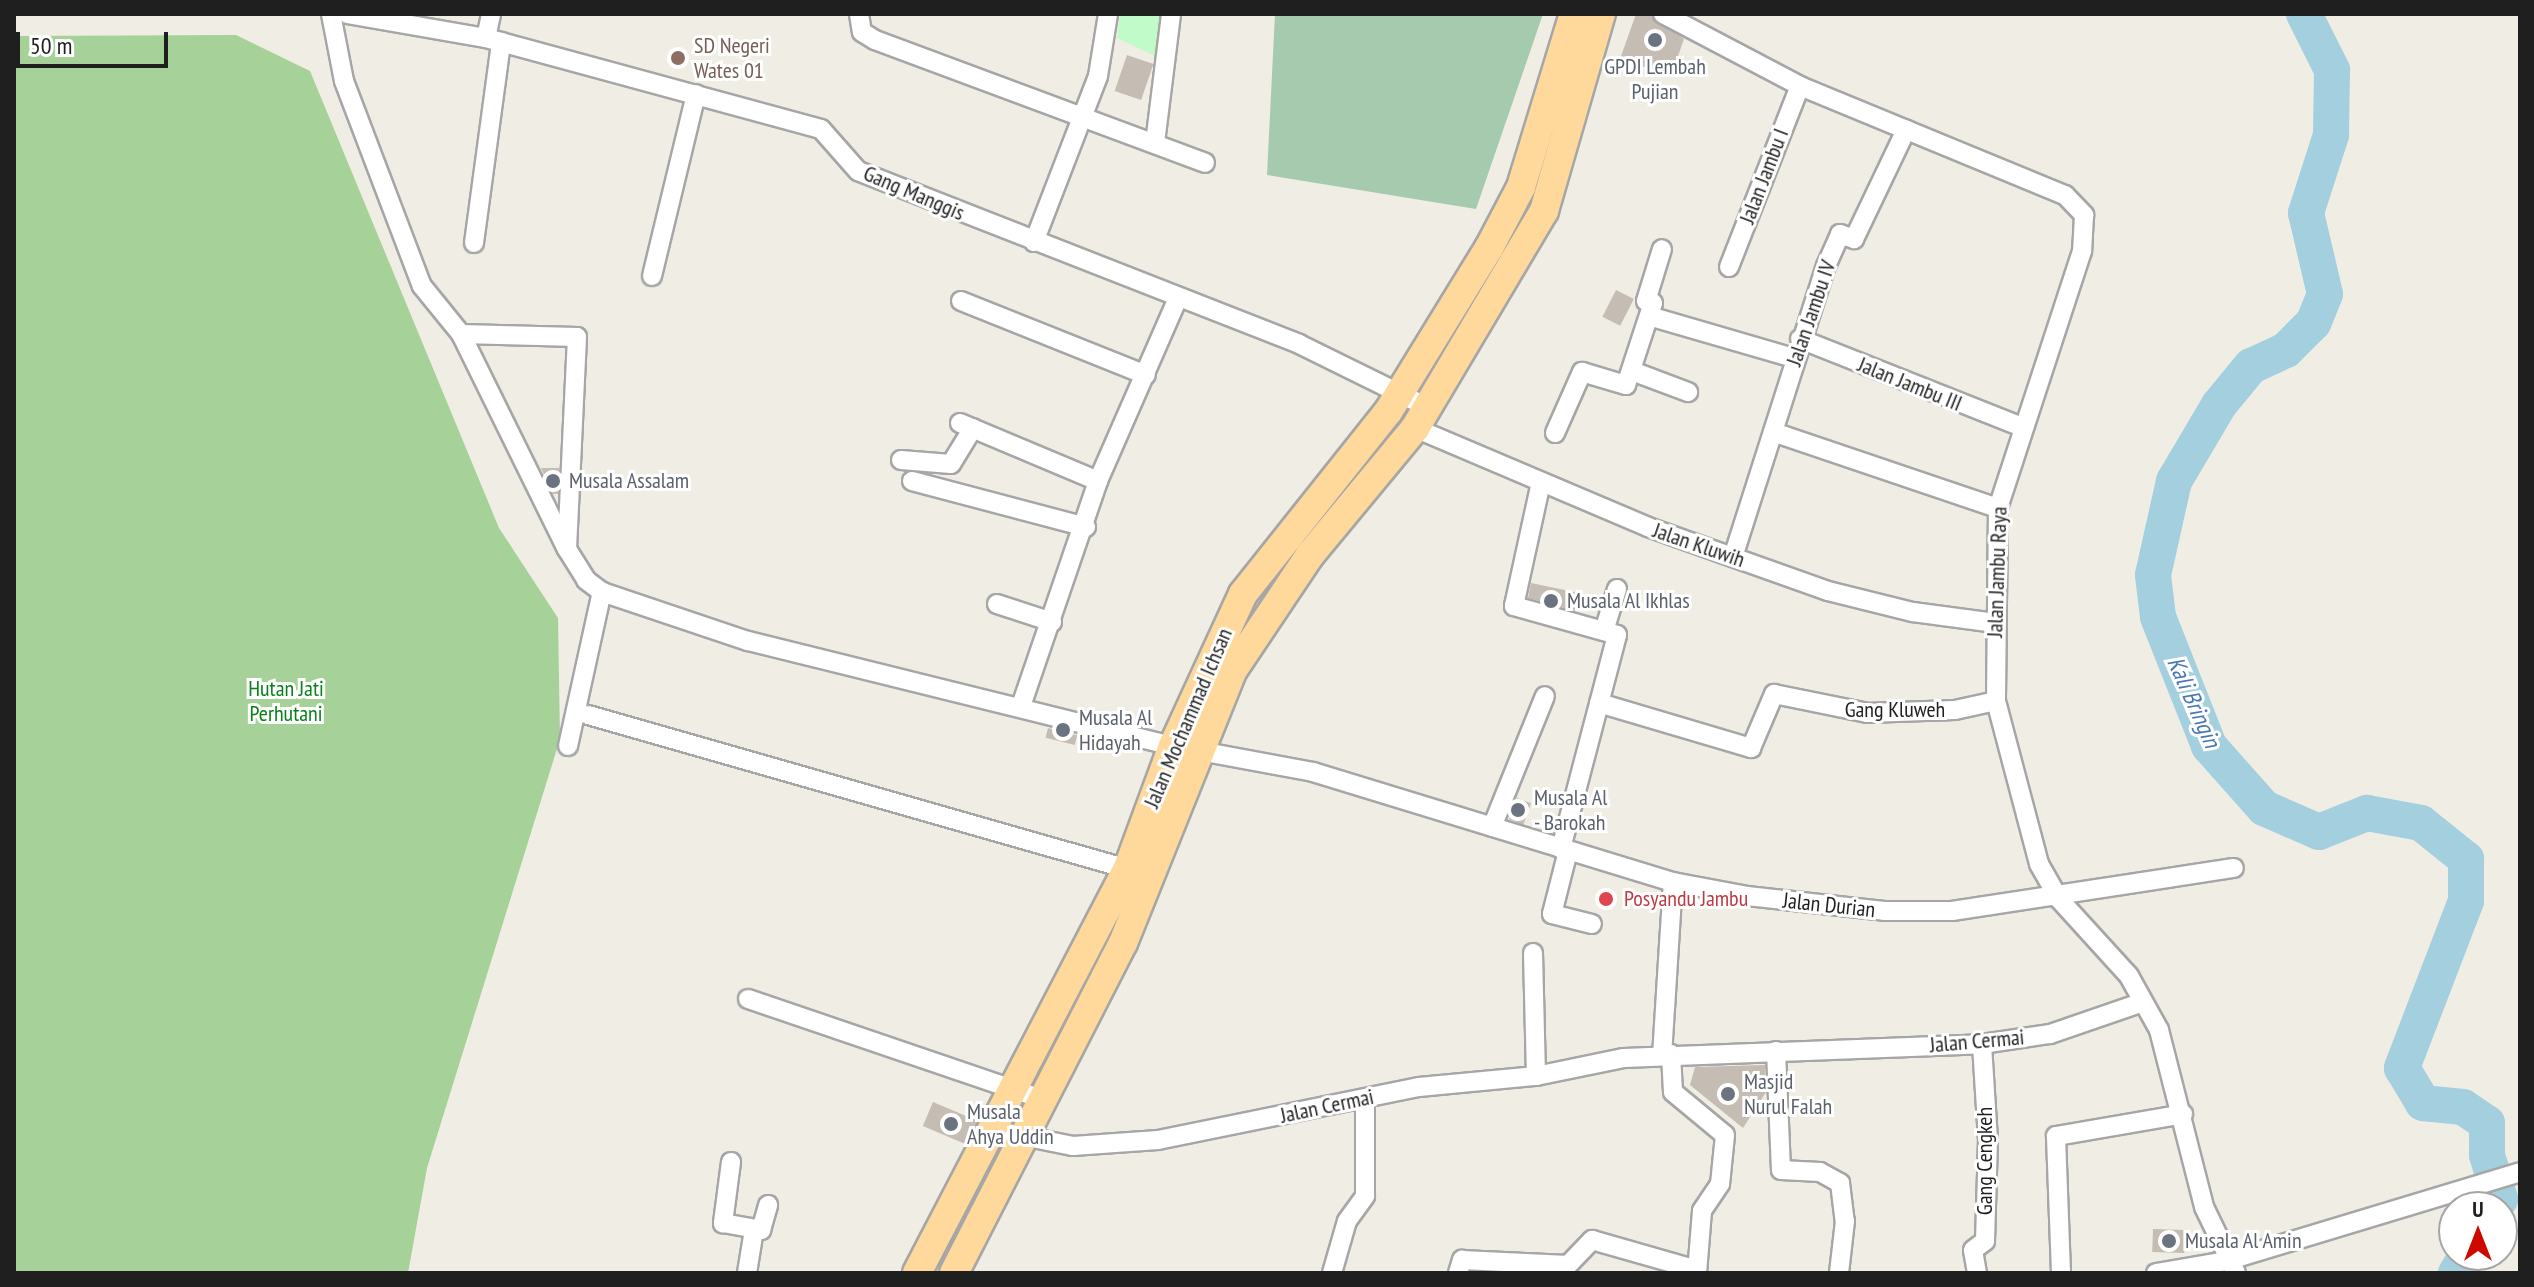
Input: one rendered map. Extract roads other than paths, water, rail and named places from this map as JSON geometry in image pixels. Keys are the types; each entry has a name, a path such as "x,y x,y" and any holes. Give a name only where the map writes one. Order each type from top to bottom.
{"main road":[{"name":"Jalan Mochammad Ichsan","path":"954,1273 1044,1100 1140,872 1243,594 1394,402 1456,309 1521,187 1574,14"},
{"name":"Jalan Mochammad Ichsan","path":"1186,749 1265,616 1421,418 1544,211 1601,14"},
{"path":"1558,70 1585,77"},
{"path":"1394,402 1421,418"},
{"name":"Jalan Mochammad Ichsan","path":"917,1273 1013,1087 1140,872"}],"street":[{"path":"331,14 344,81 422,286 461,334 567,549 586,580 602,592 568,746"},
{"name":"Gang Manggis","path":"348,14 493,40 821,129 858,171 1177,300 1299,344 1394,402"},
{"path":"474,243 493,40 491,14"},
{"path":"859,14 862,32 875,40 1205,163"},
{"path":"1034,242 1084,117 1108,14"},
{"path":"1155,143 1171,14"},
{"name":"Jalan Jambu Raya","path":"1663,14 1800,86 2065,195 2084,215 2082,251 1998,508 1996,701 2023,817 2059,899 2110,951 2159,1030 2183,1114 2204,1207 2231,1267"},
{"name":"Jalan Jambu I","path":"1729,267 1800,86"},
{"path":"652,276 696,94"},
{"name":"Jalan Jambu IV","path":"1733,557 1800,339 1840,234 1854,239 1906,130"},
{"path":"1555,433 1582,372 1624,386 1632,371 1653,303 1646,301 1662,249"},
{"path":"1021,706 1086,527 1098,481 1177,300"},
{"path":"961,301 1146,375"},
{"path":"1649,316 1794,358"},
{"path":"461,334 577,337 567,549"},
{"name":"Jalan Jambu III","path":"1800,339 2022,427"},
{"path":"1632,371 1688,392"},
{"name":"Jalan Kluwih","path":"1421,418 1541,482 1733,557 1870,603 1995,623"},
{"path":"901,460 951,464 967,425 1098,481"},
{"path":"1773,432 1998,508"},
{"path":"912,481 1086,527"},
{"path":"1541,482 1514,606 1617,637 1564,850 1552,915 1592,924"},
{"path":"1604,631 1617,589"},
{"name":"Jalan Durian","path":"602,592 748,641 1186,749 1313,772 1673,882 1884,911 2059,899 2234,868"},
{"path":"997,604 1052,622"},
{"name":"Gang Kluweh","path":"1599,703 1751,748 1774,694 1867,713 1955,710 1996,701"},
{"path":"1492,827 1545,696"},
{"path":"588,715 1140,872"},
{"path":"1458,1273 1462,1260 1568,1265 1592,1240 1697,1272 1702,1211 1720,1184 1725,1135 1673,1092 1667,1055 1673,882"},
{"path":"1533,953 1536,1076"},
{"path":"748,999 1044,1100"},
{"name":"Jalan Cermai","path":"993,1130 1021,1140 1073,1146 1158,1140 1365,1098 1667,1055 1982,1044 2050,1034 2143,1002"},
{"name":"Gang Cengkeh","path":"1977,1273 1973,1250 1985,1241 1988,1140 1982,1044"},
{"path":"1776,1051 1781,1170 1820,1172 1840,1183 1845,1221 1839,1273"},
{"path":"1332,1273 1347,1221 1365,1196 1365,1098"},
{"path":"2061,1273 2056,1136 2183,1114"},
{"path":"731,1162 722,1220 754,1230 762,1229 768,1205"},
{"path":"2156,1273 2231,1267 2484,1181 2520,1172"},
{"path":"747,1273 754,1230"}],"waterway":[{"name":"Kali Bringin","path":"2304,14 2332,70 2331,135 2306,213 2325,294 2313,323 2286,350 2251,366 2219,405 2174,481 2153,575 2158,617 2209,746 2264,808 2319,832 2367,813 2421,823 2466,859 2466,901 2402,1068 2423,1103 2463,1107 2487,1123 2487,1155 2498,1191"}],"place":[{"name":"GPDI Lembah Pujian","path":"1655,40"},
{"name":"SD Negeri Wates 01","path":"678,58"},
{"name":"Musala Assalam","path":"553,481"},
{"name":"Musala Al Ikhlas","path":"1551,601"},
{"name":"Musala Al Hidayah","path":"1063,730"},
{"name":"Musala Al - Barokah","path":"1518,810"},
{"name":"Posyandu Jambu","path":"1606,899"},
{"name":"Masjid Nurul Falah","path":"1728,1094"},
{"name":"Musala Ahya Uddin","path":"951,1124"},
{"name":"Musala Al Amin","path":"2169,1241"}],"park label":[{"name":"Hutan Jati Perhutani","path":"286,700"}]}
